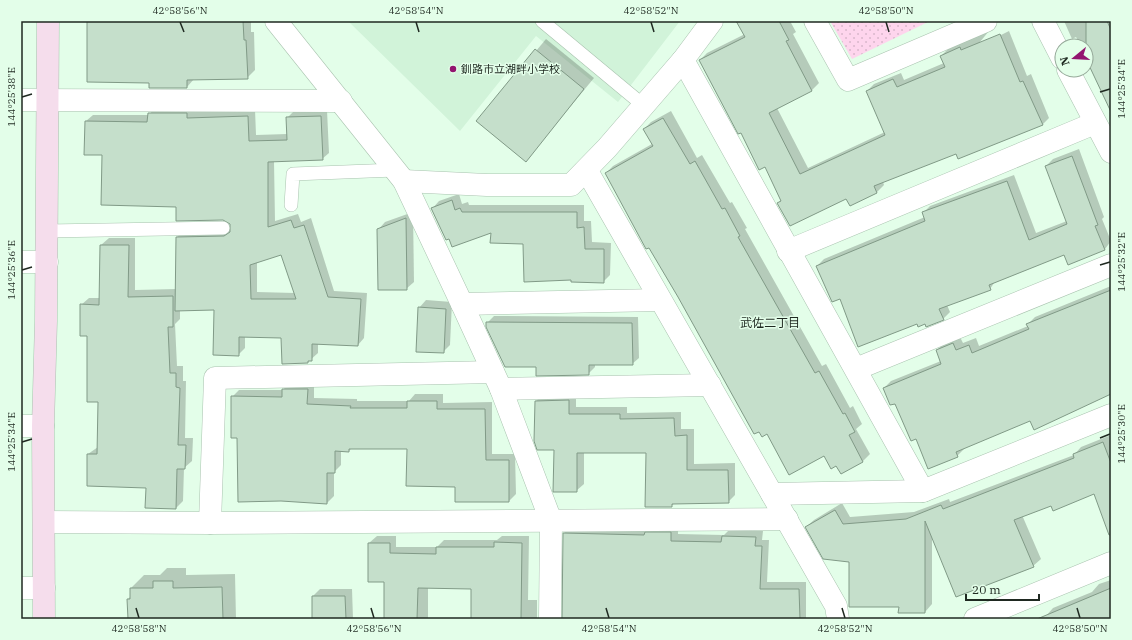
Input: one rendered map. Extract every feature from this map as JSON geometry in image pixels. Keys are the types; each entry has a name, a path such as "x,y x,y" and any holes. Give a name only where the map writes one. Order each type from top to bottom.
{"street":[{"path":"44,619 43,426 47,262 49,99 48,21"},
{"path":"276,21 399,175 462,304 497,381 551,521 550,619"},
{"path":"399,175 487,185 571,185 587,171 683,60 712,21"},
{"path":"815,21 848,80 986,21"},
{"path":"1043,21 1054,42"},
{"path":"683,60 788,251 856,369 922,491"},
{"path":"1072,78 1111,152"},
{"path":"21,100 341,101"},
{"path":"788,251 1096,123"},
{"path":"587,171 836,606 838,619"},
{"path":"21,262 47,262"},
{"path":"856,369 1111,265"},
{"path":"462,304 660,300"},
{"path":"210,523 215,378 710,385"},
{"path":"772,494 922,491 1111,415"},
{"path":"21,426 43,426"},
{"path":"44,522 210,523 787,519"},
{"path":"975,619 1111,564"},
{"path":"21,588 44,588"}],"lane":[{"path":"542,21 643,105"},
{"path":"291,205 293,174 399,175"},
{"path":"47,231 223,228"}],"shaded area":[{"name":"釧路市立湖畔小学校","path":"348,21 680,21 618,102 536,36 460,131"},
{"path":"830,21 930,21 852,59"}],"building":[{"path":"87,21 243,21 244,40 246,40 248,79 187,80 187,88 149,88 149,83 87,82"},
{"path":"736,21 779,21 789,40 786,41 812,91 769,113 800,174 885,135 866,91 893,79 897,87 945,67 940,56 960,47 961,50 1000,34 1020,82 1023,81 1043,125 958,159 956,154 874,186 877,193 850,206 846,199 790,226 777,203 781,201 765,167 759,170 741,133 738,134 699,60 745,37"},
{"path":"1086,21 1107,21 1111,30 1111,112 1094,76 1094,38 1086,38"},
{"path":"535,49 584,89 526,162 476,121"},
{"path":"148,113 187,113 187,118 248,116 249,141 287,140 286,117 321,116 323,160 268,162 268,227 291,220 294,228 304,225 328,297 361,299 358,346 312,344 312,361 308,361 308,363 282,364 281,338 239,337 239,356 213,355 214,310 175,311 176,237 224,236 230,232 230,224 223,220 176,221 176,207 101,205 102,155 84,155 85,121 147,122","holes":["281,255 296,299 251,299 250,265"]},
{"path":"663,118 690,164 695,161 722,209 725,208 740,236 738,237 815,373 819,371 855,432 849,435 863,462 841,474 836,466 831,469 824,456 789,475 767,434 762,437 759,432 754,434 678,297 649,248 646,249 605,173 653,146 643,129"},
{"path":"1072,156 1098,225 1095,226 1105,250 1068,265 1064,255 989,285 991,290 939,309 944,320 926,327 925,324 918,327 917,324 858,347 840,299 832,302 816,266 925,221 922,212 1007,181 1029,240 1067,224 1045,166"},
{"path":"452,200 455,210 460,208 462,212 577,212 577,228 584,227 585,249 604,249 604,283 571,282 571,280 524,282 523,244 490,243 491,233 452,247 449,239 446,240 431,208"},
{"path":"406,218 407,290 378,290 377,229"},
{"path":"100,245 129,245 128,297 173,296 173,327 168,327 170,373 176,373 176,387 180,388 178,445 186,445 185,469 177,469 176,509 145,508 146,488 87,486 87,454 97,454 98,402 87,402 87,336 80,336 80,304 99,305"},
{"path":"1111,290 1111,394 1034,430 1030,421 956,452 958,457 928,469 916,439 911,441 895,404 890,405 883,388 941,364 936,350 953,343 956,350 969,345 972,353 1029,329 1026,324"},
{"path":"418,307 446,309 444,353 416,352"},
{"path":"486,322 632,323 633,365 589,365 589,375 536,376 536,367 505,367 486,327"},
{"path":"282,389 308,389 307,404 351,406 350,408 407,408 407,401 437,401 437,409 485,409 486,460 509,460 509,502 455,502 455,487 406,486 407,449 349,449 349,452 335,451 335,473 327,473 327,504 281,501 238,502 237,438 231,438 231,396 282,397"},
{"path":"569,400 569,414 620,414 620,419 674,418 675,436 687,435 687,470 728,470 729,503 672,504 672,507 645,507 646,453 577,453 577,492 553,492 554,450 537,450 534,441 535,401"},
{"path":"1103,442 1111,463 1111,535 1109,535 1094,494 1053,511 1051,506 1014,520 1034,567 956,597 925,521 925,613 898,613 899,607 849,607 849,562 823,559 805,527 835,510 843,524 906,519 941,505 943,509 1074,458 1073,454"},
{"path":"645,532 671,532 671,541 721,542 722,536 756,537 755,546 762,546 760,589 799,589 800,619 562,619 563,533 644,535"},
{"path":"494,542 522,543 521,619 471,619 471,589 418,588 417,619 384,619 384,582 368,582 368,543 390,543 390,553 436,554 436,547 494,547"},
{"path":"153,581 173,581 173,588 222,587 223,619 128,619 127,599 130,599 130,588 153,588"},
{"path":"1111,588 1111,619 1037,619"},
{"path":"312,596 345,596 346,619 312,619"}],"place":[{"name":"釧路市立湖畔小学校","path":"453,69"}],"district":[{"name":"武佐二丁目","path":"770,323"}]}
